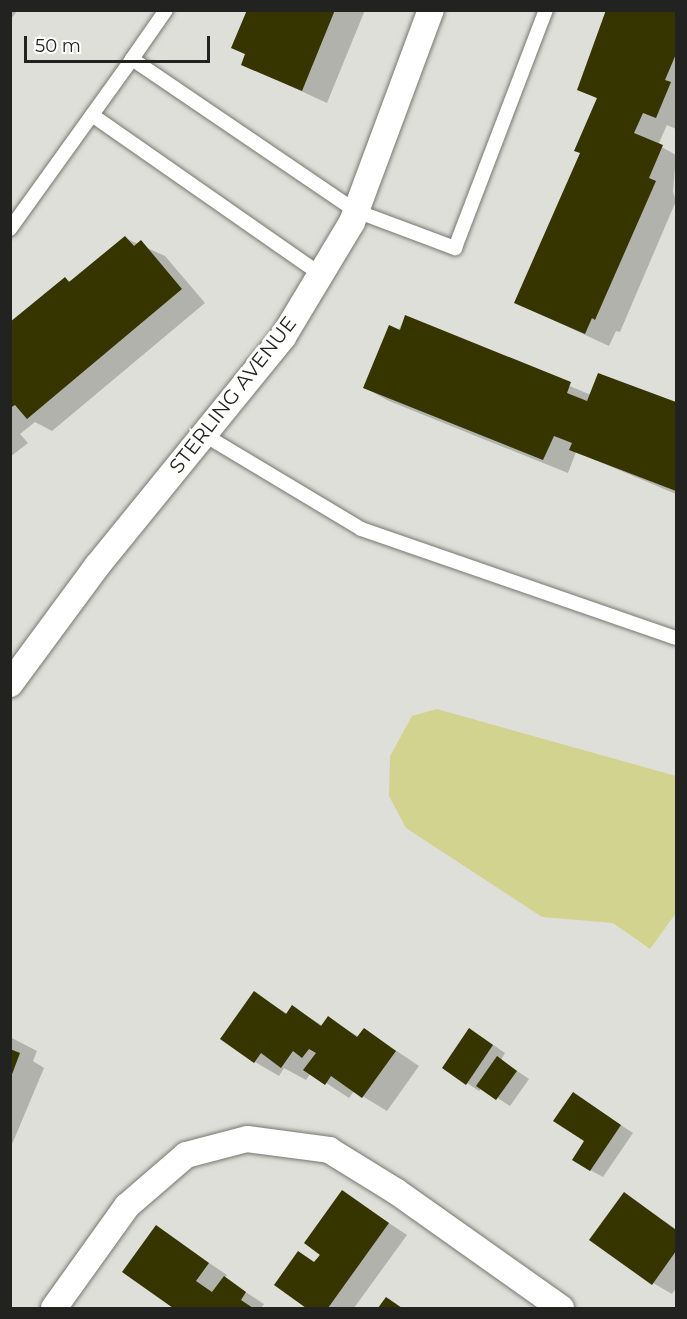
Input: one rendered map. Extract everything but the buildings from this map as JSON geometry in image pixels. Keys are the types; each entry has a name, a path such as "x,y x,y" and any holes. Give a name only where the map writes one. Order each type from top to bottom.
{"street":[{"name":"STERLING AVENUE","path":"10,684 97,566 283,337 356,211 431,10"},
{"path":"54,1308 127,1206 186,1155 247,1139 329,1150 397,1192 561,1308"}],"lane":[{"path":"10,229 166,10"},
{"path":"132,59 356,211 456,248 546,10"},
{"path":"92,115 320,274"},
{"path":"203,434 361,529 676,638"}],"green space":[{"path":"437,709 676,776 676,913 650,949 613,923 542,917 406,828 389,796 390,756 412,716"}]}
